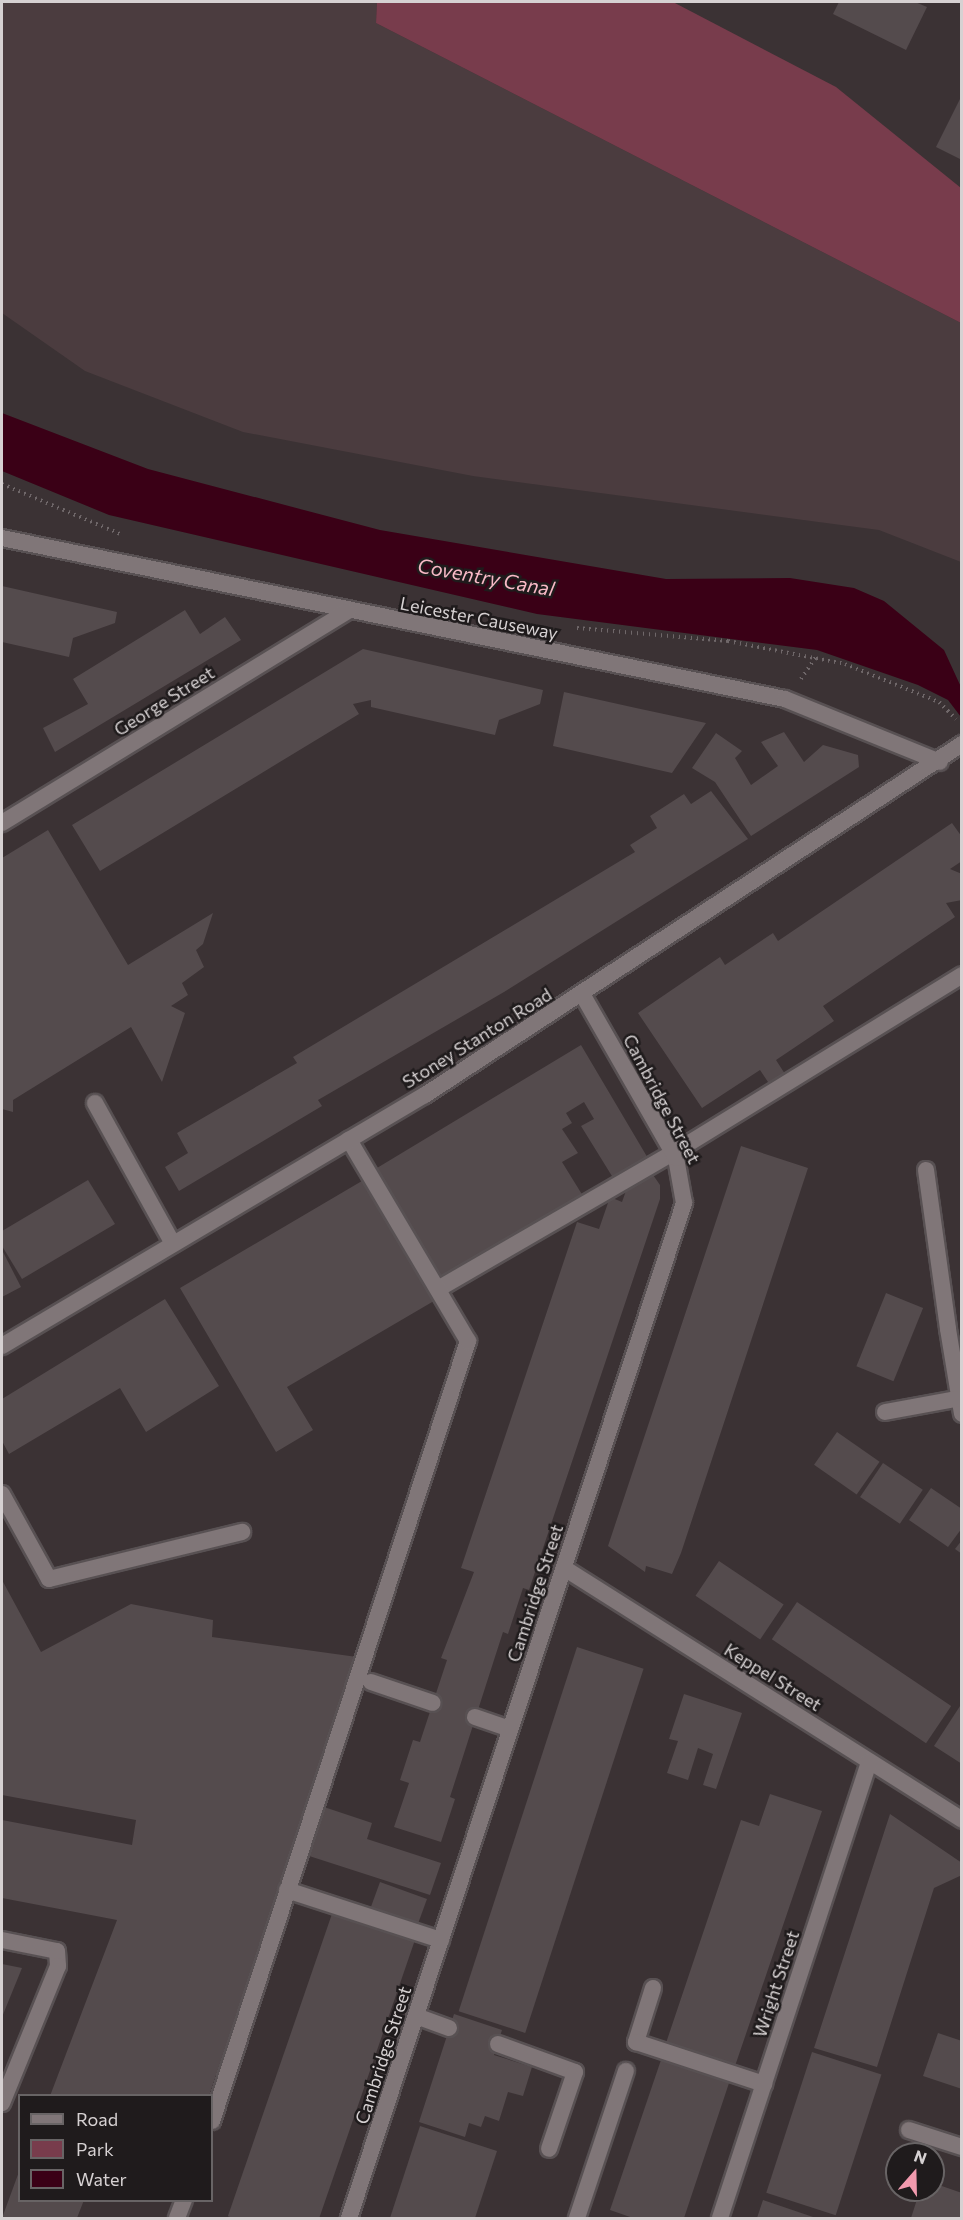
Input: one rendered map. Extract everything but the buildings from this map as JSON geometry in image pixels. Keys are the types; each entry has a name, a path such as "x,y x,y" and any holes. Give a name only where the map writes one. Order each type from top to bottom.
{"street":[{"name":"Leicester Causeway","path":"2,538 346,612 789,700 951,753"},
{"name":"George Street","path":"2,823 346,612"},
{"name":"Stoney Stanton Road","path":"2,1346 349,1140 582,994 951,753"},
{"path":"438,1289 673,1153 962,975"},
{"name":"Cambridge Street","path":"349,2218 684,1203 683,1179 673,1153 582,994"},
{"path":"95,1103 173,1244"},
{"path":"213,2118 468,1341 349,1140"},
{"path":"885,1412 959,1406 926,1170"},
{"path":"2,1494 49,1579 242,1532"},
{"name":"Keppel Street","path":"564,1568 962,1820"},
{"path":"371,1682 433,1703"},
{"path":"475,1717 510,1729"},
{"name":"Wright Street","path":"720,2218 869,1762"},
{"path":"287,1890 441,1940"},
{"path":"2,1940 57,1951 58,1966 2,2103"},
{"path":"653,1988 636,2042 764,2084"},
{"path":"416,2016 449,2028"},
{"path":"498,2044 574,2072 549,2149"},
{"path":"577,2218 626,2071"},
{"path":"909,2130 962,2147"},
{"path":"177,2218 183,2202"}],"path":[{"path":"2,484 131,538"},
{"path":"564,626 728,641 845,664 939,702 962,726"}],"shaded area":[{"path":"2,2 377,2 376,23 961,323 961,562 879,530 473,476 243,432 85,371 2,313"}],"green space":[{"path":"377,2 673,2 836,87 961,188 961,323 376,23"}],"water":[{"name":"Coventry Canal","path":"2,413 148,469 380,530 666,579 790,578 854,588 884,601 944,650 961,687 961,717 948,700 918,685 817,650 537,614 109,515 2,471"}]}
